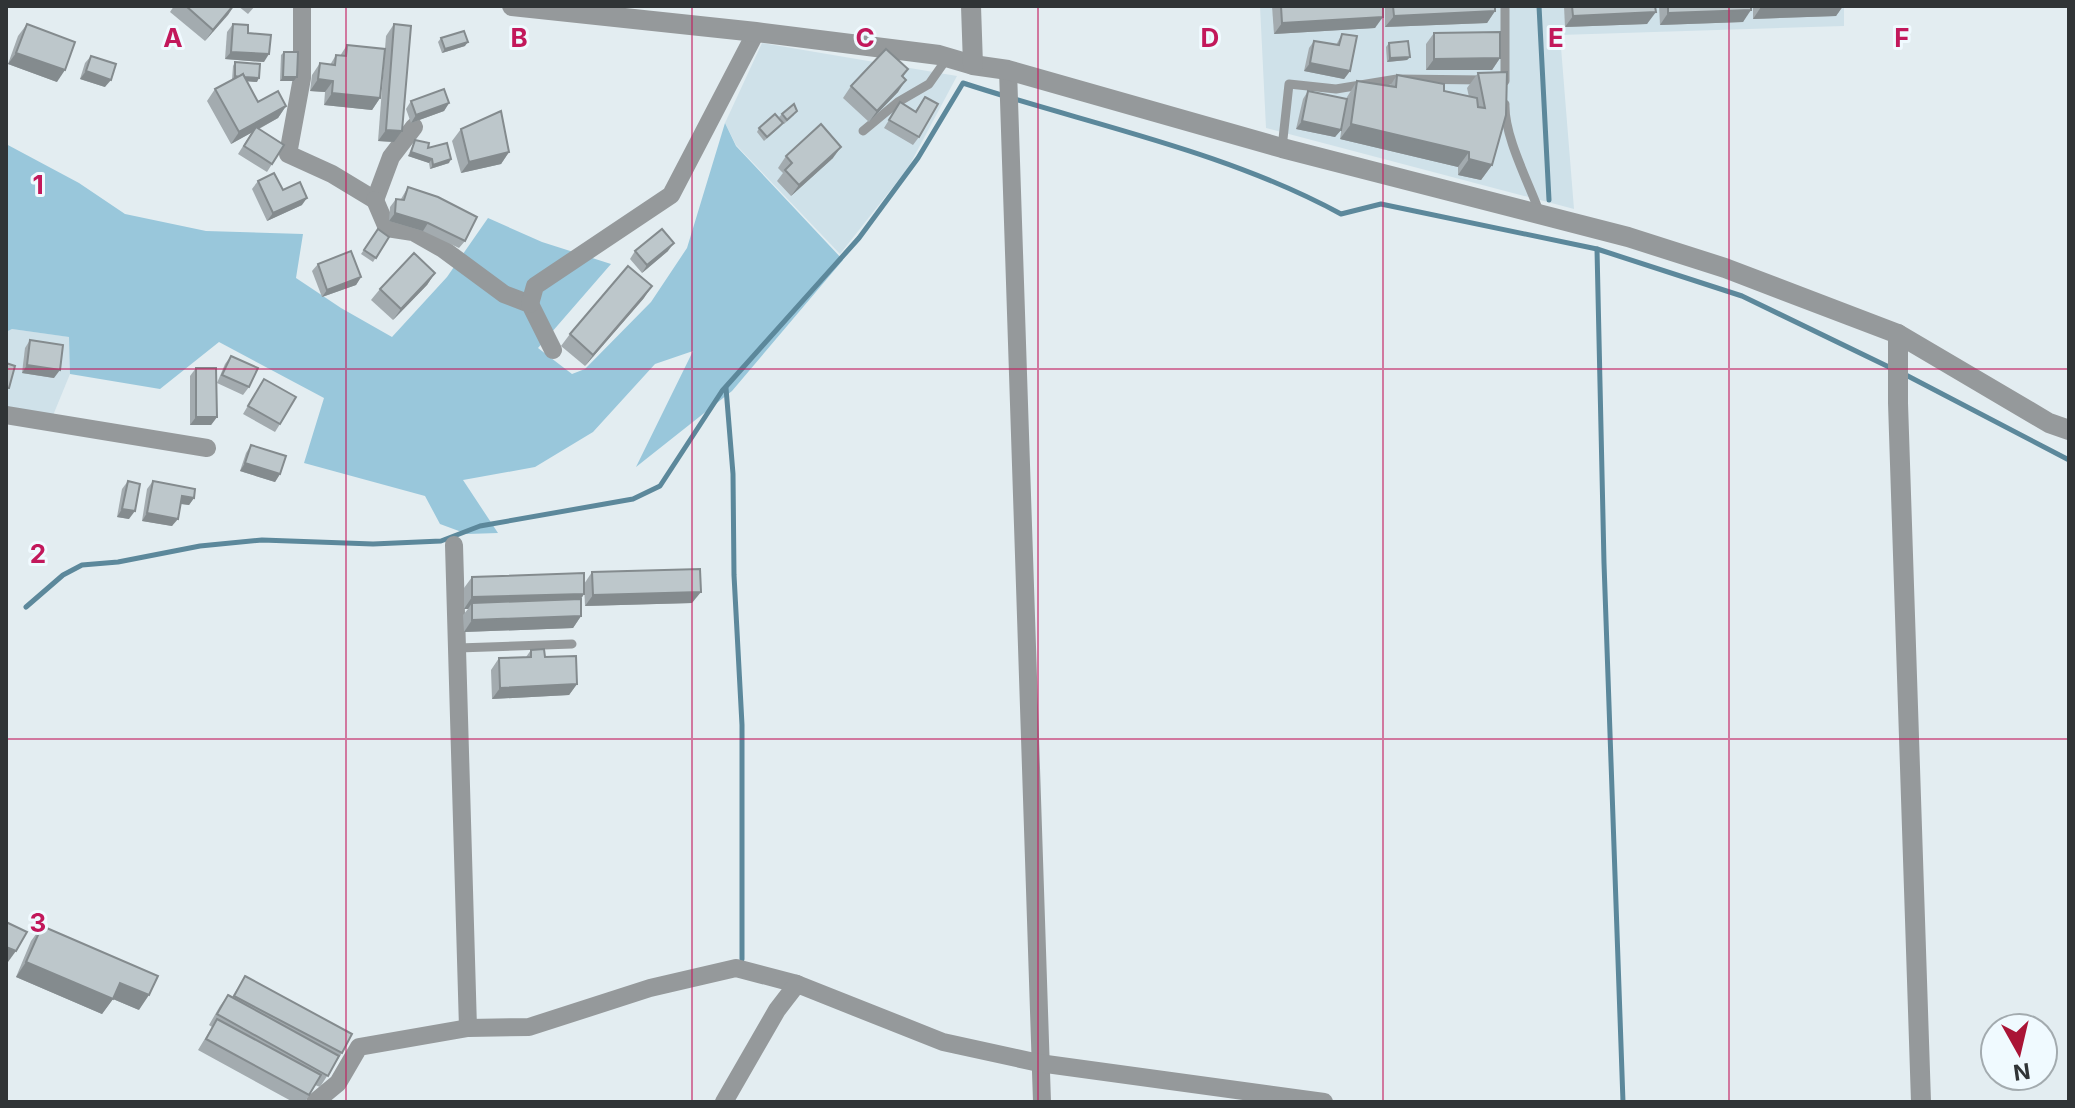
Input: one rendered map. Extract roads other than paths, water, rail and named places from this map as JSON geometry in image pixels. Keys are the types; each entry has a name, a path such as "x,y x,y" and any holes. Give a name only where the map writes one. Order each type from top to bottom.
{"street":[{"path":"302,6 302,78 288,154 332,174 375,200 387,228 413,232 443,249 504,294 530,304"},
{"path":"512,6 756,32 948,57 973,65 1008,89 1282,148 1628,237 1725,268 1898,344 2049,423 2069,430"},
{"path":"971,6 973,65"},
{"path":"553,350 530,304 535,286 671,195 756,32"},
{"path":"1008,89 1042,1102"},
{"path":"375,200 391,157 414,127"},
{"path":"1898,344 1921,1102"},
{"path":"6,415 207,448"},
{"path":"454,545 468,1028"},
{"path":"315,1102 338,1083 359,1047 468,1028 529,1027 650,988 736,968 797,984 943,1042 1039,1063 1324,1102"},
{"path":"724,1102 777,1010 797,984"}],"lane":[{"path":"1505,6 1505,113 1540,214"},
{"path":"863,131 898,102 929,84 948,57"},
{"path":"1282,148 1289,84 1336,89 1397,79 1505,79"},
{"path":"458,648 572,644"}],"waterway":[{"path":"1539,6 1549,200"},
{"path":"26,607 63,575 82,565 118,562 200,546 262,540 373,544 441,541 480,526 633,499 660,486 722,391 859,238 918,158 963,83 1204,156 1297,192 1341,214 1381,204 1597,249 1742,296 1891,368"},
{"path":"1597,249 1604,563 1623,1102"},
{"path":"1904,374 2069,460"},
{"path":"726,388 733,474 734,575 742,725 742,959"}]}
